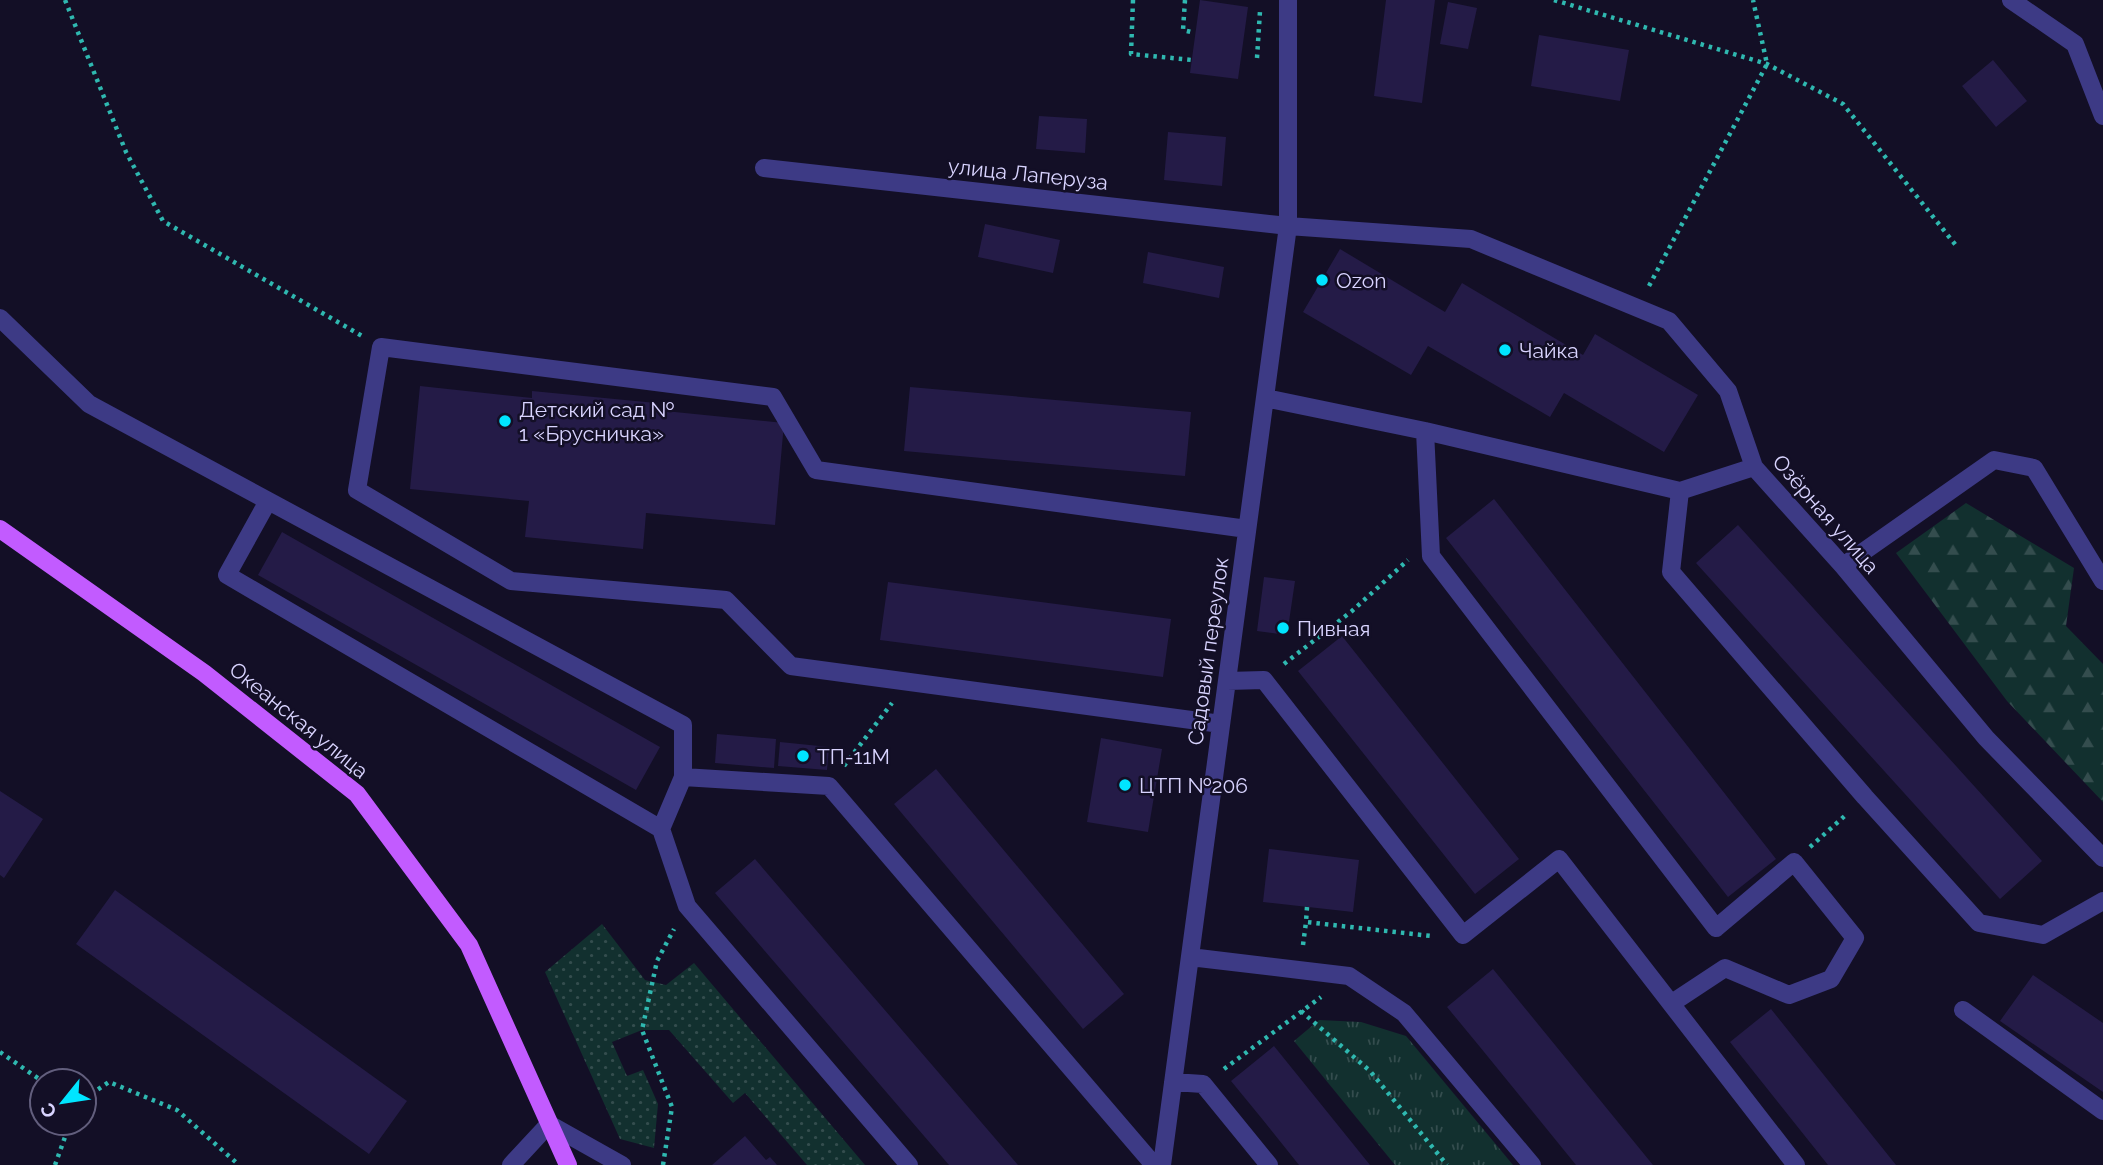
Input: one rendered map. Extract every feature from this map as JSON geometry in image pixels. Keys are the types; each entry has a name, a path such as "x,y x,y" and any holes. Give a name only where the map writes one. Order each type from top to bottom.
{"main road":[{"name":"Океанская улица","path":"0,529 204,673 357,794 469,945 568,1165"}],"street":[{"name":"Садовый переулок","path":"1162,1165 1288,226 1288,0"},
{"path":"2011,0 2075,44 2103,116"},
{"name":"улица Лаперуза","path":"764,168 1288,226"},
{"name":"Озёрная улица","path":"1288,226 1471,239 1669,321 1728,391 1754,467 1843,566 1986,738 2103,858"},
{"path":"0,318 89,404 683,725 683,777 661,829"},
{"path":"1221,724 791,666 726,600 511,581 357,490 381,347 773,397 816,470 1247,529"},
{"path":"1265,398 1425,431 1680,491 1754,467"},
{"path":"1425,431 1431,556 1716,928 1794,862 1856,938 1831,979 1789,995 1725,968 1672,1003"},
{"path":"1843,566 1994,460 2034,468 2103,581"},
{"path":"1680,491 1671,572 1865,797 1979,923 2043,935 2103,901"},
{"path":"268,500 227,575 661,829 687,906 909,1165"},
{"path":"1227,681 1264,680 1463,935 1559,859 1796,1165"},
{"path":"683,777 829,786 1154,1165"},
{"path":"1190,957 1349,976 1404,1013 1532,1165"},
{"path":"1963,1010 2103,1111"},
{"path":"1172,1082 1203,1084 1269,1165"},
{"path":"510,1165 549,1124 622,1165"}],"path":[{"path":"65,0 126,152 163,221 381,347"},
{"path":"1133,0 1131,54 1192,60"},
{"path":"1185,0 1183,30 1195,33"},
{"path":"1553,0 1767,64 1843,104 1958,247"},
{"path":"1637,309 1767,64 1753,0"},
{"path":"1257,58 1261,2"},
{"path":"1264,680 1352,611 1406,561 1431,556"},
{"path":"829,786 909,681"},
{"path":"1794,862 1865,797"},
{"path":"663,1165 671,1107 642,1030 657,961 687,906"},
{"path":"1307,907 1306,922 1426,936 1463,935"},
{"path":"1203,1084 1349,976"},
{"path":"1301,1011 1370,1071 1447,1165"},
{"path":"0,1052 28,1071"},
{"path":"98,1089 109,1082 177,1110 239,1165"},
{"path":"55,1165 65,1137"}],"green space":[{"path":"1966,503 2074,568 2066,626 2103,664 2103,802 2007,701 1896,553"},
{"path":"602,924 645,980 666,985 694,963 865,1165 807,1165 745,1093 733,1103 669,1030 642,1030 612,1042 627,1076 643,1070 658,1104 654,1148 620,1139 545,972"},
{"path":"1319,1020 1361,1022 1406,1036 1513,1165 1395,1165 1294,1041"}],"building":[{"path":"1200,0 1248,7 1238,79 1190,73"},
{"path":"1386,0 1435,0 1422,103 1374,96"},
{"path":"1448,2 1477,8 1468,49 1440,44"},
{"path":"1539,35 1629,50 1620,101 1531,86"},
{"path":"1993,60 2027,101 1996,127 1962,86"},
{"path":"1039,116 1087,119 1085,153 1036,149"},
{"path":"1168,132 1226,137 1222,186 1164,180"},
{"path":"985,224 1060,240 1053,273 978,257"},
{"name":"Чайка","path":"1340,249 1445,312 1462,283 1583,355 1595,334 1698,395 1664,452 1564,393 1550,417 1428,346 1411,375 1303,312"},
{"path":"1148,252 1224,267 1219,298 1143,283"},
{"path":"420,386 532,398 532,391 656,403 655,410 784,423 775,525 646,513 643,549 525,537 529,501 410,489"},
{"path":"910,387 1191,412 1185,476 904,451"},
{"path":"1494,499 1776,859 1728,897 1446,538"},
{"path":"1738,525 2042,861 2000,899 1696,563"},
{"path":"282,532 660,747 636,790 258,575"},
{"path":"1264,577 1295,581 1287,635 1257,631"},
{"path":"888,582 1171,619 1163,677 880,640"},
{"path":"1342,636 1519,859 1475,894 1298,671"},
{"path":"717,734 776,739 774,768 715,763"},
{"name":"ЦТП №206","path":"1101,738 1162,749 1148,832 1087,822"},
{"name":"ТП-11М","path":"780,742 829,747 827,770 778,766"},
{"path":"936,769 1124,994 1083,1029 894,804"},
{"path":"0,791 43,819 4,878 0,875"},
{"path":"1269,849 1359,860 1353,912 1263,902"},
{"path":"755,859 1018,1165 949,1165 715,893"},
{"path":"115,890 407,1101 369,1154 76,944"},
{"path":"1493,969 1653,1165 1576,1165 1447,1007"},
{"path":"2033,975 2103,1023 2103,1092 2000,1021"},
{"path":"1771,1009 1896,1165 1828,1165 1730,1042"},
{"path":"1274,1046 1370,1165 1299,1165 1231,1081"},
{"path":"745,1136 766,1160 770,1157 777,1165 712,1165"}],"place":[{"name":"Ozon","path":"1322,280"},
{"name":"Чайка","path":"1505,350"},
{"name":"Детский сад № 1 «Брусничка»","path":"505,421"},
{"name":"Пивная","path":"1283,628"},
{"name":"ТП-11М","path":"803,756"},
{"name":"ЦТП №206","path":"1125,785"}]}
